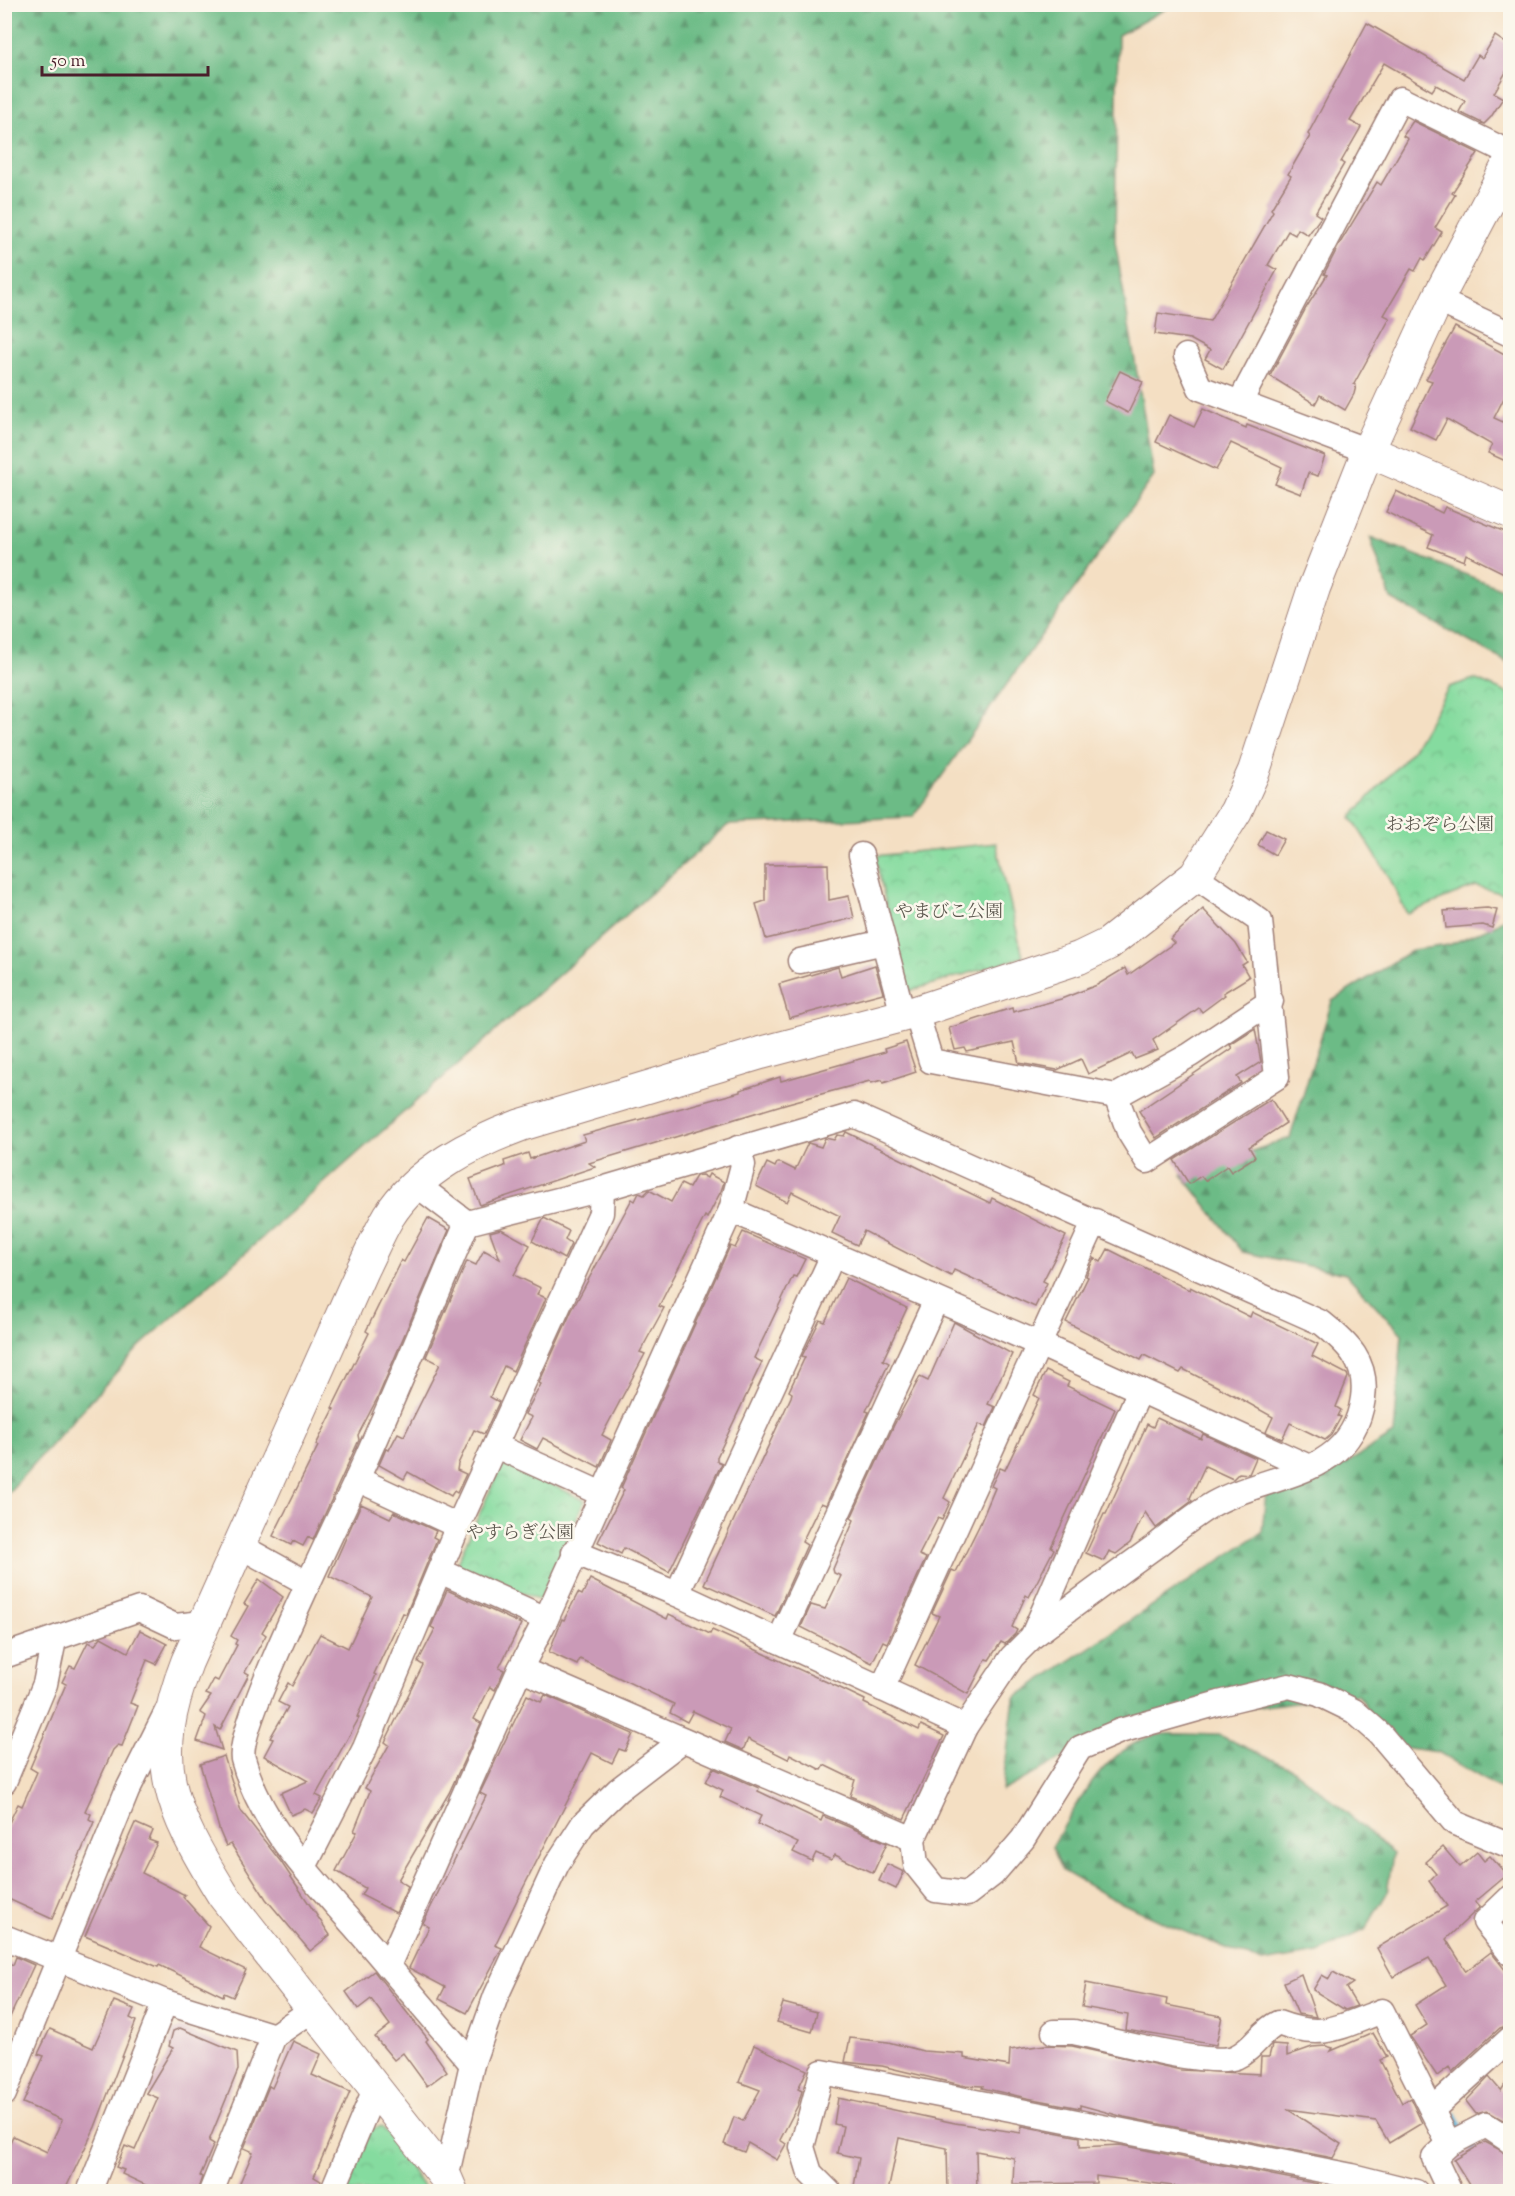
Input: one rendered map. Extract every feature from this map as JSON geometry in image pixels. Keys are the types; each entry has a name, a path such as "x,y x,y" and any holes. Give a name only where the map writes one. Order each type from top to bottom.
{"street":[{"path":"1240,402 1400,99 1510,153"},
{"path":"4,2094 127,1791 173,1698 203,1623 240,1546 362,1270 390,1215 417,1185 457,1154 483,1139 521,1125 761,1053 910,1013 1079,958 1108,944 1195,876 1236,811 1254,771 1314,588 1368,452 1437,300 1510,161"},
{"path":"1437,300 1510,334"},
{"path":"1186,356 1200,388 1368,452 1510,512"},
{"path":"861,855 884,942 910,1013 931,1060 1116,1096 1190,1054 1271,1001"},
{"path":"1116,1096 1129,1132 1147,1161 1277,1077 1271,1001 1260,921 1195,876"},
{"path":"800,960 884,942"},
{"path":"467,1223 602,1189 854,1115 1322,1323 1350,1346 1362,1368 1365,1386 1360,1419 1340,1450 1309,1467 1214,1504 1032,1637 1012,1657 965,1727 913,1839 916,1865 936,1890 967,1894 993,1874 1023,1839 1080,1748 1120,1731 1289,1686 1319,1694 1354,1711 1380,1734 1455,1823 1510,1846"},
{"path":"388,1966 520,1669 546,1619 574,1552 731,1210 743,1165 738,1148"},
{"path":"417,1185 467,1223"},
{"path":"304,1867 365,1748 458,1526 601,1213 602,1189"},
{"path":"731,1210 1039,1344 1309,1467"},
{"path":"882,1689 1095,1221"},
{"path":"467,1223 357,1479 307,1583 253,1714 242,1756 255,1795 269,1822 304,1867 472,2064"},
{"path":"677,1594 833,1255"},
{"path":"779,1641 936,1300"},
{"path":"1032,1637 1140,1390"},
{"path":"496,1446 602,1494"},
{"path":"357,1479 458,1526"},
{"path":"240,1546 307,1583"},
{"path":"574,1552 677,1594 965,1727"},
{"path":"440,1571 546,1619"},
{"path":"4,1656 139,1609 175,1626 203,1623"},
{"path":"4,1782 45,1684 54,1640"},
{"path":"520,1669 913,1839"},
{"path":"173,1698 166,1734 167,1757 178,1814 193,1845 223,1895 312,2010 376,2087 449,2185"},
{"path":"449,2185 472,2064 496,1996 557,1864 584,1824 618,1790 683,1740"},
{"path":"1510,1898 1485,1922 1510,1953"},
{"path":"4,1937 165,2002 274,2036"},
{"path":"88,2192 165,2002"},
{"path":"211,2192 274,2036 312,2010"},
{"path":"1054,2032 1074,2032 1222,2061 1249,2050 1266,2029 1278,2023 1300,2031 1324,2032 1382,2011 1449,2144"},
{"path":"1432,2110 1510,2039"},
{"path":"829,2192 810,2173 802,2147 822,2072 1352,2176 1416,2192"},
{"path":"332,2192 376,2087"},
{"path":"1450,2192 1434,2158 1449,2144 1486,2125 1510,2141"}],"green space":[{"path":"5,5 1173,5 1118,35 1115,241 1154,476 913,817 728,825 140,1346 5,1496"},
{"path":"1370,537 1510,592 1510,664 1391,599"},
{"name":"おおぞら公園","path":"1474,679 1510,694 1510,896 1476,886 1407,914 1388,875 1351,817 1411,752 1449,687"},
{"name":"やまびこ公園","path":"996,843 1023,957 906,992 875,856"},
{"path":"1510,914 1510,1795 1438,1752 1392,1746 1357,1694 1127,1724 1002,1791 1014,1698 1262,1532 1267,1482 1315,1483 1394,1434 1402,1334 1346,1274 1243,1252 1182,1175 1290,1138 1332,1001 1412,950 1449,945 1495,925"},
{"name":"やすらぎ公園","path":"503,1462 585,1500 540,1600 456,1565"},
{"path":"1156,1735 1219,1735 1292,1769 1338,1805 1393,1854 1387,1893 1365,1930 1318,1953 1262,1962 1173,1927 1107,1896 1063,1871 1052,1847 1092,1783 1117,1756 1132,1745"},
{"path":"382,2126 426,2191 346,2192 371,2129"}],"building":[{"path":"1367,23 1464,79 1478,55 1482,58 1495,36 1510,46 1510,65 1494,93 1503,98 1491,117 1484,124 1459,112 1465,101 1436,85 1432,91 1384,63 1350,121 1361,127 1341,162 1344,164 1315,213 1321,217 1308,235 1298,229 1295,235 1288,231 1268,265 1277,270 1223,369 1205,359 1210,350 1190,339 1155,334 1158,313 1210,321 1273,211 1271,209 1291,176 1288,174 1310,136 1308,134"},
{"path":"1413,121 1478,153 1452,193 1455,195 1435,228 1442,232 1425,260 1422,258 1415,271 1411,269 1384,315 1390,318 1354,384 1356,386 1354,394 1345,410 1320,395 1315,404 1270,376 1306,308 1327,275 1324,274 1340,243 1377,182 1381,185 1408,139 1403,136"},
{"path":"1455,327 1510,357 1510,386 1494,418 1503,422 1510,405 1510,463 1488,453 1492,445 1447,419 1436,440 1410,427 1432,381 1426,379"},
{"path":"1120,371 1143,382 1128,413 1105,401"},
{"path":"1203,409 1246,428 1247,425 1325,456 1318,476 1308,473 1301,494 1275,484 1282,467 1231,443 1216,470 1156,442 1169,415 1194,427"},
{"path":"1396,491 1442,513 1445,507 1510,534 1510,576 1466,554 1464,561 1428,547 1433,535 1386,512"},
{"path":"1266,830 1284,839 1275,855 1258,845"},
{"path":"828,864 829,900 849,896 854,918 766,939 756,904 765,901 765,865"},
{"path":"1487,908 1497,910 1492,928 1483,925 1446,928 1444,911"},
{"path":"1203,909 1236,944 1247,962 1242,965 1249,977 1223,993 1225,995 1202,1012 1199,1008 1153,1040 1158,1050 1135,1059 1132,1053 1088,1074 1081,1059 1057,1070 1019,1063 1014,1042 967,1052 965,1048 955,1050 949,1028 1012,1008 1013,1012 1061,999 1097,985 1125,968 1128,975 1174,943 1170,939"},
{"path":"875,965 883,993 789,1018 779,984 838,967 841,976"},
{"path":"1255,1029 1261,1062 1237,1077 1241,1083 1156,1138 1139,1111 1232,1048 1230,1045"},
{"path":"906,1042 916,1072 883,1083 882,1080 871,1083 870,1081 788,1103 589,1163 595,1167 480,1205 470,1179 505,1166 504,1161 528,1153 530,1159 585,1141 583,1135 740,1092 740,1090 780,1077 781,1081 885,1052 884,1049"},
{"path":"1271,1099 1286,1123 1249,1147 1255,1157 1231,1172 1227,1166 1205,1181 1201,1176 1189,1184 1174,1160"},
{"path":"846,1132 990,1203 992,1198 1066,1236 1043,1281 1047,1283 1035,1307 954,1270 951,1276 864,1231 857,1245 832,1233 840,1216 792,1192 787,1202 756,1186 767,1163 775,1167 777,1163 781,1163 795,1170 808,1143 821,1147 825,1138 834,1140 837,1135 844,1136"},
{"path":"709,1174 724,1182 721,1191 707,1218 705,1216 659,1306 664,1308 640,1352 645,1354 602,1435 611,1440 599,1467 543,1438 537,1449 520,1440 532,1417 525,1414 541,1384 539,1383 572,1310 632,1199 635,1201 639,1193 644,1195 649,1190 671,1202 681,1184 689,1188 696,1176 702,1175 707,1178"},
{"path":"428,1218 449,1230 378,1397 358,1435 359,1440 313,1540 308,1537 303,1546 293,1541 291,1545 273,1536 318,1446 316,1445 334,1409 332,1408 369,1333 366,1331 401,1260 404,1262"},
{"path":"544,1218 569,1231 565,1240 571,1244 564,1259 532,1241"},
{"path":"501,1229 530,1245 514,1275 541,1288 537,1294 546,1298 513,1371 504,1366 490,1397 499,1402 484,1434 474,1430 458,1464 457,1470 466,1474 457,1493 454,1491 451,1496 408,1472 404,1479 379,1465 386,1449 389,1450 398,1433 404,1436 440,1364 426,1357 467,1261 476,1265 484,1250 500,1259 490,1232"},
{"path":"743,1232 805,1259 796,1277 793,1276 754,1358 762,1362 717,1457 717,1461 722,1463 669,1572 624,1548 621,1554 598,1542 624,1490 621,1488 730,1246 735,1248"},
{"path":"1108,1249 1189,1290 1190,1287 1250,1317 1252,1312 1318,1344 1312,1356 1347,1374 1348,1377 1336,1407 1341,1410 1338,1416 1341,1417 1331,1435 1325,1440 1290,1423 1282,1439 1266,1432 1273,1417 1230,1393 1183,1369 1180,1373 1144,1355 1141,1360 1066,1322 1088,1277 1086,1276 1094,1258 1101,1262"},
{"path":"846,1278 907,1308 883,1360 889,1363 866,1411 869,1412 826,1505 821,1503 802,1542 807,1545 775,1616 704,1584 791,1397 792,1393 789,1391 805,1357 802,1356 820,1320 825,1322"},
{"path":"954,1322 1012,1354 988,1404 995,1407 986,1427 979,1424 944,1498 950,1502 942,1520 938,1518 919,1555 926,1558 887,1643 883,1641 872,1663 801,1627 811,1605 825,1609 841,1576 834,1573 833,1569 854,1520 851,1518 894,1425 920,1377 928,1381"},
{"path":"1046,1371 1069,1382 1067,1386 1115,1409 1051,1547 1054,1549 1029,1597 1026,1595 1012,1627 1017,1630 1015,1634 1005,1644 1001,1642 989,1660 986,1659 968,1694 915,1665 939,1616 932,1613 952,1570 956,1572 979,1526 995,1488 991,1486 1000,1468 1005,1470 1039,1398 1034,1395"},
{"path":"1157,1418 1201,1439 1203,1434 1256,1458 1249,1474 1239,1473 1233,1479 1205,1466 1190,1498 1192,1501 1156,1528 1145,1512 1130,1543 1116,1554 1109,1551 1104,1561 1086,1553 1147,1424 1153,1427"},
{"path":"361,1504 390,1518 394,1512 436,1531 433,1537 437,1539 406,1614 403,1613 374,1674 376,1675 357,1717 359,1718 316,1795 322,1798 313,1813 305,1809 291,1815 281,1793 308,1781 264,1756 273,1739 270,1738 288,1707 278,1702 288,1683 292,1686 320,1634 348,1648 372,1597 329,1576"},
{"path":"259,1579 283,1597 262,1632 266,1635 245,1672 249,1674 220,1730 215,1727 222,1750 197,1741 206,1716 200,1712 211,1696 206,1694 214,1679 218,1681 237,1645 235,1644 237,1640 231,1636 248,1606 244,1604"},
{"path":"590,1579 667,1619 669,1614 710,1634 712,1630 865,1700 864,1703 919,1730 921,1725 944,1736 904,1819 850,1796 855,1780 824,1765 821,1770 790,1754 788,1759 748,1739 743,1750 725,1742 731,1729 693,1711 687,1722 670,1713 674,1704 580,1659 577,1665 549,1652 562,1619 564,1620 578,1593 582,1595"},
{"path":"447,1590 521,1624 499,1668 504,1670 495,1690 490,1687 474,1719 481,1723 449,1793 398,1880 408,1886 396,1913 361,1895 365,1888 336,1871 357,1832 354,1831 370,1791 365,1788 389,1745 385,1742 423,1665 418,1662 435,1629 431,1627"},
{"path":"140,1630 167,1644 156,1664 147,1660 130,1703 138,1706 122,1746 118,1745 113,1750 85,1811 91,1814 89,1819 94,1822 52,1919 4,1897 4,1833 18,1804 22,1806 37,1772 30,1768 66,1684 62,1682 70,1666 75,1668 88,1642 95,1645 101,1637 128,1652"},
{"path":"527,1695 541,1702 545,1695 633,1734 625,1751 619,1749 612,1763 592,1753 495,1945 502,1948 467,2013 439,1999 445,1987 409,1968 429,1927 423,1923 486,1796 480,1793"},
{"path":"224,1756 241,1811 281,1862 330,1935 310,1951 266,1899 231,1844 226,1846 200,1764"},
{"path":"713,1768 759,1788 758,1791 821,1821 823,1816 887,1843 873,1873 835,1855 831,1860 816,1853 812,1861 793,1852 798,1843 757,1824 761,1816 720,1797 723,1790 706,1782"},
{"path":"135,1823 153,1831 149,1840 157,1843 142,1873 185,1895 183,1897 209,1926 199,1947 246,1970 233,1997 224,1993 223,1996 159,1965 158,1967 85,1936"},
{"path":"1443,1847 1460,1867 1477,1852 1484,1861 1490,1856 1507,1875 1475,1902 1480,1907 1446,1939 1466,1971 1491,1952 1510,1976 1510,2025 1500,2028 1452,2072 1449,2067 1437,2076 1410,2036 1427,2025 1415,2005 1446,1985 1429,1958 1393,1977 1377,1948 1447,1906 1429,1881 1436,1874 1426,1862"},
{"path":"887,1864 904,1872 896,1889 879,1881"},
{"path":"16,1957 34,1965 4,2030 4,1961 13,1965"},
{"path":"374,1971 428,2039 426,2041 447,2071 427,2086 403,2053 394,2060 375,2037 390,2025 371,1999 358,2009 346,1992"},
{"path":"1333,1972 1353,1983 1346,1988 1357,2006 1345,2010 1313,1990 1322,1975 1329,1979"},
{"path":"1301,1974 1316,2017 1298,2014 1284,1982"},
{"path":"1086,1983 1167,1999 1166,2005 1222,2016 1216,2045 1126,2030 1128,2015 1082,2007"},
{"path":"114,2001 134,2009 130,2018 136,2021 95,2127 64,2192 4,2192 4,2155 13,2136 47,2152 62,2120 23,2103 44,2056 38,2054 50,2029 93,2048"},
{"path":"783,2003 817,2012 812,2032 777,2022"},
{"path":"180,2028 237,2052 238,2070 209,2141 214,2144 200,2176 202,2177 197,2192 160,2192 122,2174 124,2170 116,2167 125,2146 135,2150 158,2098 146,2093 173,2048 169,2046 173,2031"},
{"path":"1373,2033 1387,2057 1380,2060 1402,2103 1410,2098 1422,2123 1389,2143 1376,2121 1287,2109 1341,2144 1333,2158 1124,2117 1080,2105 1080,2108 982,2088 983,2086 961,2085 882,2066 845,2062 850,2038 888,2042 923,2051 964,2054 964,2058 1009,2066 1010,2050 1045,2045 1072,2046 1181,2070 1260,2074 1261,2057 1269,2057 1272,2045 1287,2046 1287,2056 1312,2047 1326,2046 1333,2048 1331,2051"},
{"path":"293,2041 321,2054 312,2075 350,2092 314,2177 321,2181 318,2192 236,2192 253,2152 244,2148 269,2086 272,2088"},
{"path":"754,2045 807,2070 798,2089 802,2091 798,2105 780,2140 786,2144 777,2160 748,2143 744,2152 724,2144 734,2117 743,2121 760,2090 739,2082"},
{"path":"1510,2076 1510,2124 1487,2111 1476,2114 1466,2101 1489,2077 1501,2091"},
{"path":"838,2098 955,2123 1021,2133 1022,2126 1080,2137 1080,2147 1120,2145 1318,2184 1313,2192 1181,2187 1096,2176 1096,2183 1013,2184 1014,2158 976,2151 977,2192 948,2192 947,2148 899,2138 888,2192 853,2192 859,2158 837,2153 843,2126 834,2124"},
{"path":"1485,2142 1510,2155 1510,2192 1474,2192 1454,2160"}],"waterway":[{"path":"1455,2116 1477,2156"}]}
